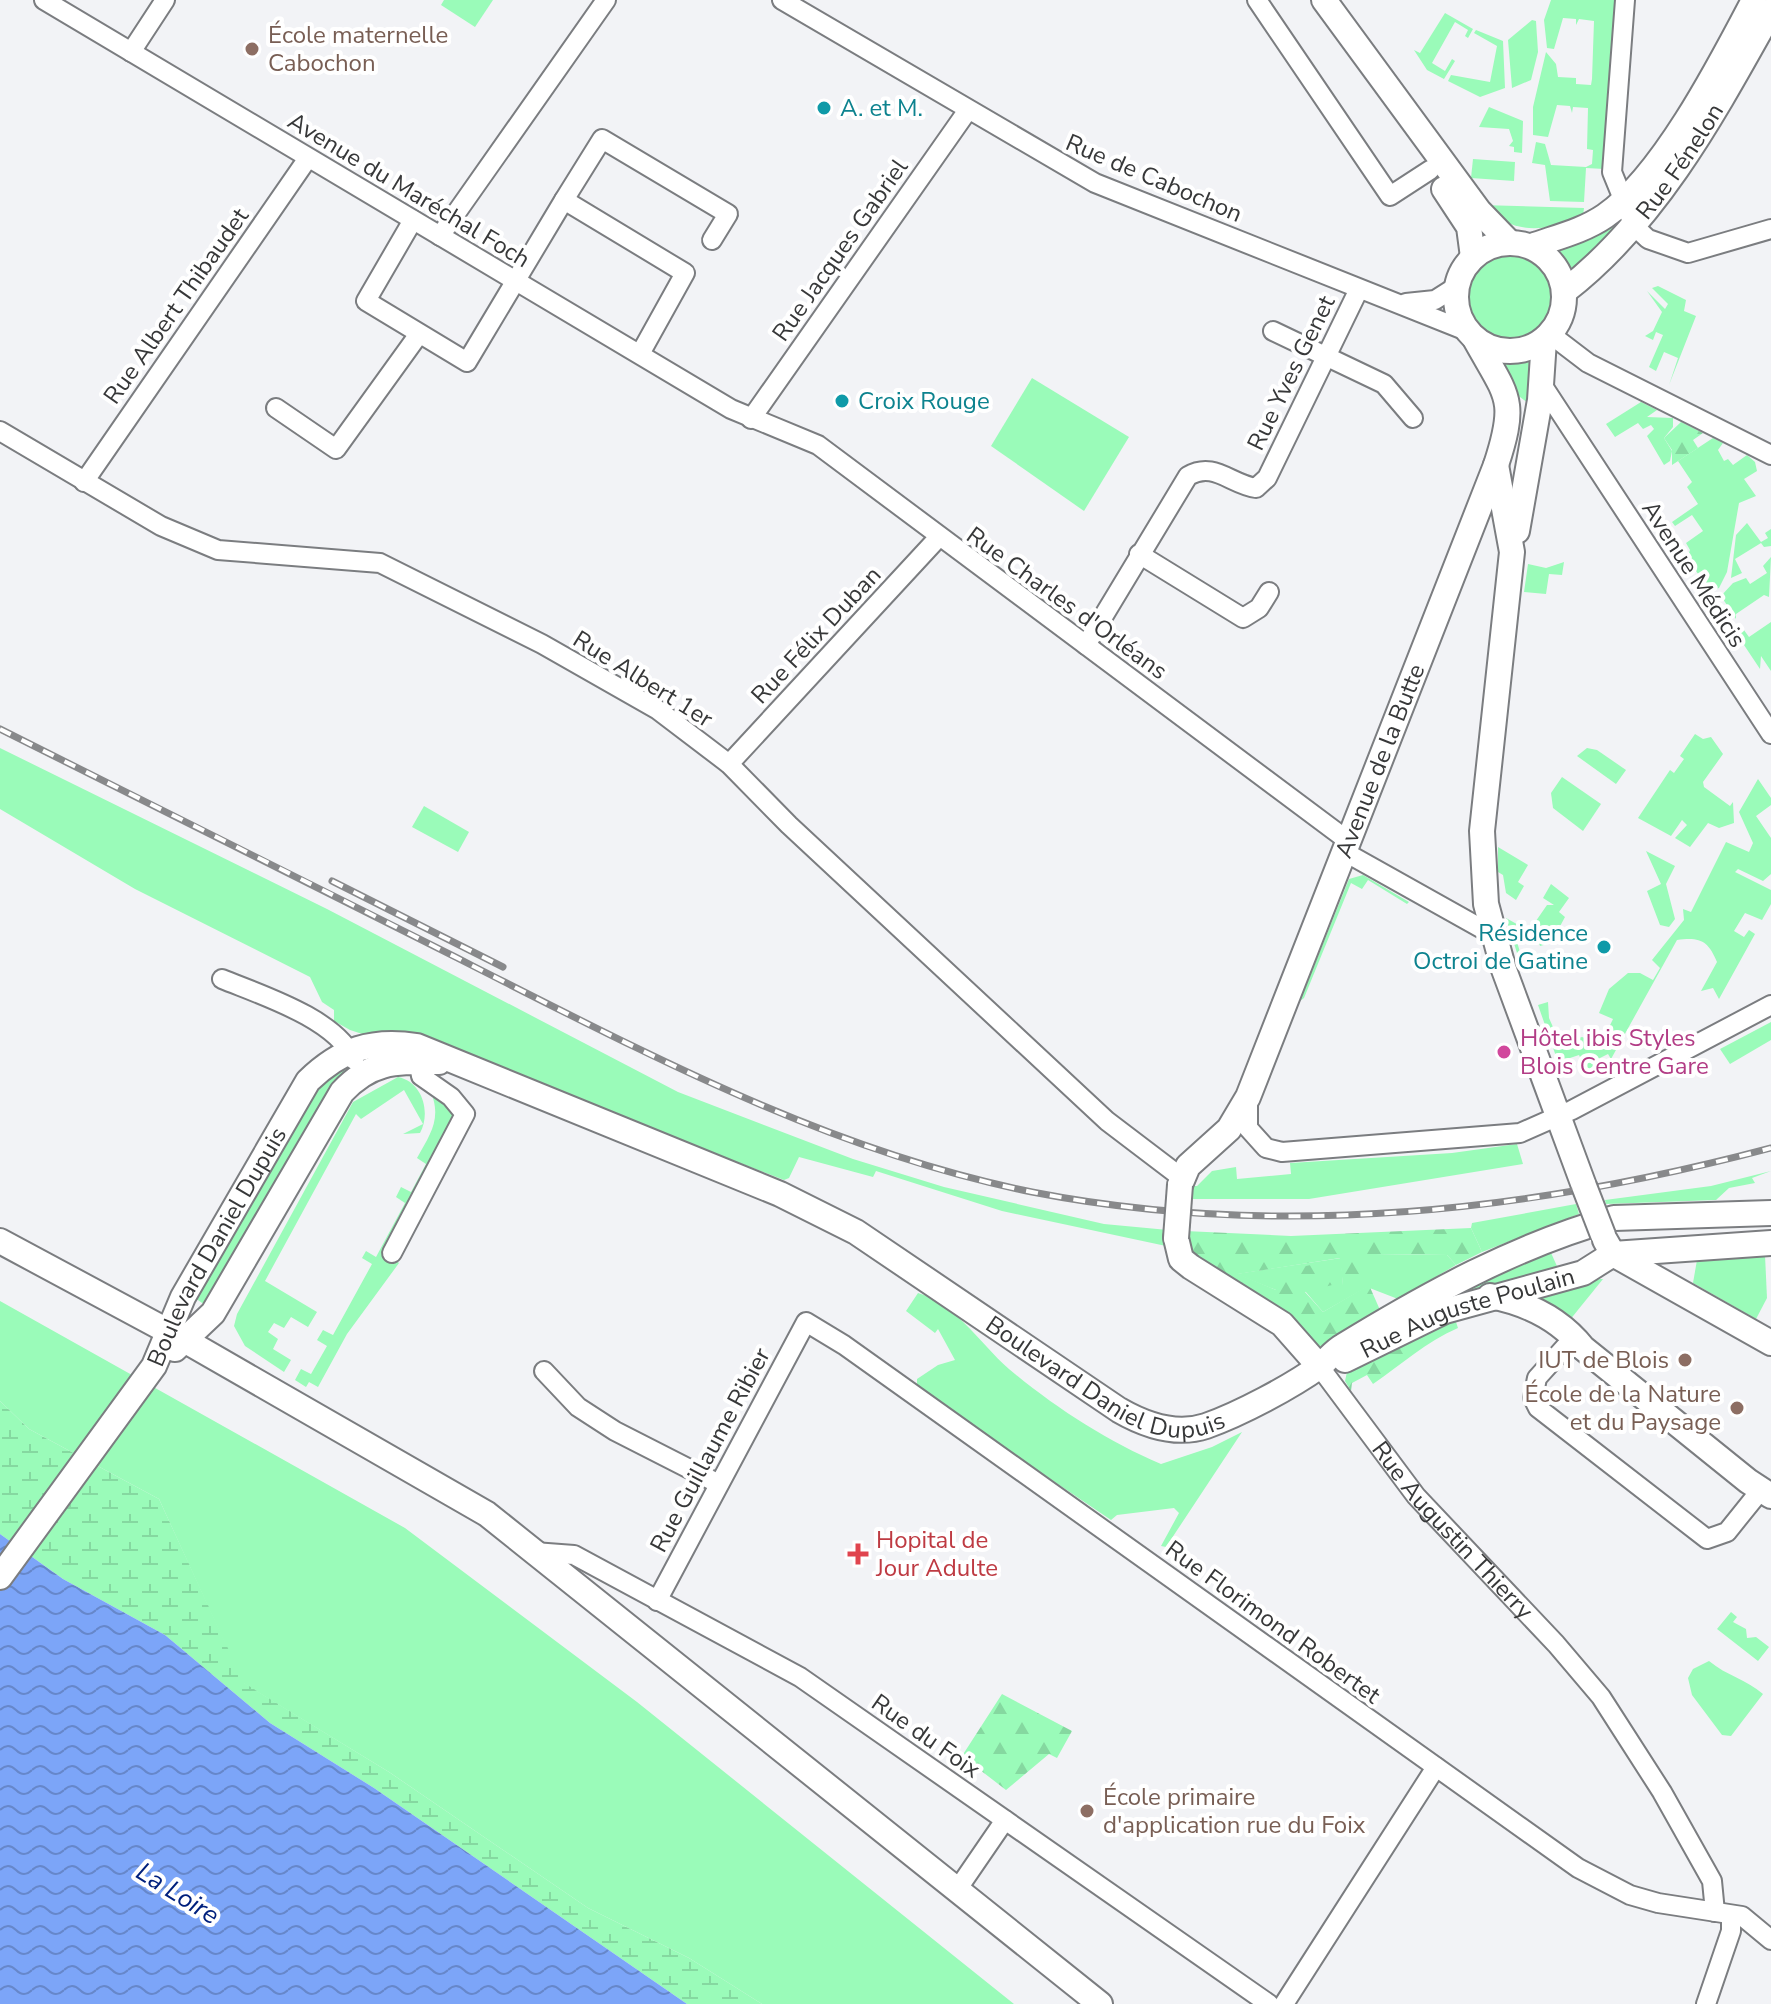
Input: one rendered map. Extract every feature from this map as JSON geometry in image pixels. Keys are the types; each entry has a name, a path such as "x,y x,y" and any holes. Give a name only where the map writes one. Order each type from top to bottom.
{"main road":[{"path":"1324,0 1372,70 1479,211 1520,244 1554,265 1565,291 1562,314 1547,337 1528,349 1510,351 1491,348 1472,335 1456,303 1457,286 1473,257 1496,244 1520,244"},
{"name":"Rue Fénelon","path":"1520,244 1591,225 1623,201 1652,169 1754,0"},
{"name":"Rue Fénelon","path":"1565,291 1634,226 1726,91 1771,11"},
{"path":"1372,70 1430,170 1469,227 1473,257"},
{"name":"Avenue de la Butte","path":"1188,1170 1229,1129 1248,1097 1496,465 1510,417 1508,402 1472,335"},
{"path":"1547,337 1537,416 1512,552 1482,831 1482,865 1493,935 1608,1244 1771,1343"},
{"path":"1496,465 1512,552"},
{"name":"Boulevard Daniel Dupuis","path":"176,1335 183,1297 293,1102 327,1062 371,1043 451,1062 780,1194 856,1232 1140,1422 1170,1430 1204,1427 1319,1366 1338,1348 1426,1296 1501,1260 1590,1225 1614,1218 1771,1213"},
{"path":"359,1074 417,1054"},
{"name":"Boulevard Daniel Dupuis","path":"0,1577 176,1335 213,1313 329,1109 359,1074"},
{"name":"Rue Augustin Thierry","path":"1188,1170 1176,1238 1181,1259 1282,1324 1319,1366"},
{"path":"0,1241 176,1335 487,1514 1100,2004"},
{"path":"1608,1244 1771,1243"},
{"name":"Rue Auguste Poulain","path":"1319,1366 1355,1357 1427,1319 1490,1296 1583,1273 1608,1244"},
{"path":"1490,1296 1516,1301 1543,1313 1766,1493"},
{"path":"117,1302 152,1308 183,1297"},
{"path":"213,1313 218,1336 235,1369"}],"street":[{"path":"131,52 165,0"},
{"path":"440,236 606,0"},
{"name":"Rue de Cabochon","path":"782,0 1095,183 1472,335"},
{"path":"1257,0 1390,196 1430,170"},
{"path":"1625,0 1612,172 1634,226 1648,239 1679,251 1697,252 1771,229"},
{"name":"Avenue du Maréchal Foch","path":"53,2 308,158 751,419"},
{"name":"Rue Jacques Gabriel","path":"751,419 968,110"},
{"path":"413,220 366,301 467,362 602,139 728,214 712,240"},
{"name":"Rue Albert Thibaudet","path":"84,482 308,158"},
{"path":"564,200 685,273 640,354"},
{"name":"Rue de Cabochon","path":"1395,302 1420,304 1435,300 1457,286"},
{"name":"Rue Yves Genet","path":"1086,645 1188,476 1201,468 1212,468 1241,485 1256,488 1267,478 1359,289"},
{"path":"1273,331 1384,384 1413,418"},
{"path":"276,408 336,449 419,334"},
{"path":"1547,337 1588,363 1771,455"},
{"name":"Avenue Médicis","path":"1541,383 1771,734"},
{"name":"Avenue Médicis","path":"1537,416 1577,441"},
{"name":"Rue Charles d'Orléans","path":"751,419 818,445 938,538 1086,645 1345,846 1493,935"},
{"name":"Rue Albert 1er","path":"0,431 161,526 218,550 380,563 542,644 658,710 729,764 979,1004 1107,1121 1153,1155 1188,1170"},
{"name":"Rue Félix Duban","path":"729,764 938,538"},
{"path":"1139,554 1243,618 1259,608 1269,592"},
{"path":"222,979 266,996 339,1037 350,1050 359,1074"},
{"path":"1248,1097 1248,1128 1266,1148 1282,1152 1520,1133 1771,1005"},
{"path":"392,1253 465,1114 451,1097 421,1076 417,1054"},
{"path":"1153,1155 1188,1170"},
{"name":"Rue Guillaume Ribier","path":"657,1601 806,1322"},
{"name":"Rue Florimond Robertet","path":"806,1322 844,1345 1601,1882 1658,1903 1748,1919 1771,1940"},
{"path":"1583,1348 1565,1347 1537,1378 1533,1398 1538,1408 1707,1539 1727,1532 1766,1493"},
{"name":"Rue Augustin Thierry","path":"1319,1366 1416,1496 1564,1652 1601,1697 1662,1792 1712,1881 1723,1914"},
{"path":"544,1371 578,1407 615,1431 719,1484"},
{"name":"Rue du Foix","path":"534,1552 574,1555 800,1677 1269,2004"},
{"path":"1284,2004 1436,1767"},
{"path":"957,1890 1005,1820"},
{"path":"1706,2004 1731,1931 1723,1914"}],"green space":[{"path":"444,0 493,0 475,27 441,5"},
{"path":"1551,0 1616,0 1604,169 1586,168 1584,202 1550,201 1545,165 1532,163 1536,142 1545,144 1551,165 1586,167 1592,164 1593,150 1587,149 1588,108 1573,107 1572,113 1570,106 1557,105 1548,137 1533,135 1533,107 1546,52 1556,64 1558,77 1576,78 1576,84 1591,85 1592,79 1594,21 1579,19 1576,25 1576,19 1563,18 1554,49 1547,48 1544,20"},
{"path":"1445,13 1473,29 1468,38 1465,36 1468,30 1455,22 1432,63 1445,71 1452,59 1455,61 1444,79 1427,70 1414,50 1420,53"},
{"path":"1532,20 1536,21 1538,52 1531,80 1512,88 1508,40"},
{"path":"1476,30 1503,41 1505,88 1480,97 1448,81 1451,75 1490,82 1497,46 1474,33"},
{"path":"1489,107 1523,121 1522,153 1514,152 1514,147 1509,146 1513,141 1509,129 1479,127"},
{"path":"1473,159 1515,162 1514,181 1471,178"},
{"path":"1481,205 1584,208 1583,216 1568,222 1529,228 1506,222"},
{"path":"1617,220 1618,225 1574,277 1553,249"},
{"path":"1511,253 1528,257 1542,266 1551,280 1555,297 1551,314 1542,328 1528,337 1511,341 1494,337 1480,328 1471,314 1467,297 1471,280 1480,266 1494,257"},
{"path":"1658,286 1686,300 1684,311 1696,316 1669,385 1678,358 1664,352 1656,371 1649,367 1663,335 1656,332 1653,340 1645,336 1653,331 1662,312 1647,291 1665,309 1668,304 1652,288"},
{"path":"1493,359 1530,361 1532,406 1512,391"},
{"path":"1032,378 1129,437 1084,511 991,446"},
{"path":"1641,402 1657,410 1647,417 1673,418 1673,427 1664,438 1672,451 1670,461 1664,465 1647,436 1654,429 1651,425 1643,429 1638,423 1615,437 1606,424"},
{"path":"1681,422 1703,433 1693,440 1698,448 1672,465 1672,450 1664,438"},
{"path":"1713,438 1723,443 1718,450 1724,461 1728,459 1733,465 1747,455 1755,462 1757,471 1744,479 1756,496 1739,503 1727,572 1719,588 1710,591 1687,558 1690,550 1686,543 1703,531 1692,515 1675,526 1672,522 1698,504 1687,487 1692,482 1678,461"},
{"path":"1747,523 1761,542 1768,538 1765,533 1771,529 1771,546 1764,547 1761,543 1735,559 1742,573 1731,578 1736,535"},
{"path":"1771,557 1769,597 1764,595 1736,614 1736,619 1721,596 1733,583 1746,578 1750,584 1767,573 1763,566"},
{"path":"1564,562 1562,575 1549,574 1546,594 1524,592 1528,564 1546,568"},
{"path":"1771,622 1771,671 1761,656 1760,669 1734,630 1741,626 1749,637"},
{"path":"1695,734 1703,739 1711,737 1723,754 1703,782 1704,787 1730,806 1733,802 1734,823 1719,828 1708,823 1690,847 1675,838 1687,825 1682,820 1671,836 1638,818 1670,770 1674,773 1684,759 1680,756"},
{"path":"0,748 327,909 678,1092 853,1159 944,1187 1104,1224 1168,1230 1166,1246 1002,1211 876,1171 873,1177 799,1157 789,1178 784,1180 633,1122 350,1030 334,1021 334,1010 322,1002 310,977 135,889 0,809"},
{"path":"1587,748 1597,750 1626,770 1616,784 1577,756"},
{"path":"1562,777 1601,804 1583,831 1553,808 1551,793"},
{"path":"1758,779 1771,798 1771,805 1756,816 1771,838 1771,874 1763,881 1738,869 1735,872 1771,890 1771,904 1762,920 1745,913 1734,931 1744,937 1749,930 1755,934 1719,999 1713,988 1701,991 1717,962 1710,949 1698,940 1677,940 1611,1059 1608,1054 1600,1058 1602,1065 1587,1073 1579,1055 1558,1062 1538,1005 1548,1002 1549,1018 1560,1043 1582,1037 1601,1044 1613,1019 1599,1013 1609,989 1628,973 1640,973 1653,980 1660,968 1652,960 1684,920 1683,909 1691,912 1726,842 1749,852 1753,843 1739,812"},
{"path":"424,806 469,832 458,852 412,827"},
{"path":"1498,847 1528,865 1518,882 1524,886 1516,900 1506,893 1503,875 1498,872"},
{"path":"1646,851 1675,866 1666,884 1675,919 1669,927 1660,925 1647,891 1661,884"},
{"path":"1363,875 1409,902 1407,904 1368,880 1362,889 1351,883 1304,998 1300,1001 1349,879"},
{"path":"1551,884 1569,898 1559,912 1565,917 1551,943 1540,946 1537,937 1517,942 1520,952 1517,953 1506,918 1529,931 1547,905 1554,905 1543,898"},
{"path":"1771,1022 1771,1040 1730,1064 1720,1049"},
{"path":"345,1065 345,1078 208,1307 195,1298 311,1088"},
{"path":"398,1077 414,1085 422,1099 425,1117 423,1125 420,1133 403,1134 423,1124 404,1090 361,1119 356,1114 265,1281 317,1312 308,1327 291,1317 284,1328 274,1323 268,1332 278,1339 273,1349 291,1360 284,1372 245,1346 234,1326 237,1314 353,1102"},
{"path":"429,1088 459,1117 389,1253 399,1263 347,1334 318,1387 309,1382 306,1387 295,1380 301,1369 311,1374 327,1346 317,1340 323,1330 333,1335 372,1264 362,1258 366,1251 376,1257 405,1203 396,1197 401,1187 411,1192 426,1164 417,1158 434,1124 435,1108"},
{"path":"1517,1144 1523,1164 1309,1199 1187,1199 1188,1186 1197,1186 1212,1171 1236,1167 1237,1179 1291,1174 1290,1163 1452,1153"},
{"path":"1771,1171 1752,1178 1755,1183 1729,1188 1716,1200 1606,1204 1605,1200 1711,1186"},
{"path":"1576,1204 1579,1214 1482,1252 1471,1228 1472,1223"},
{"path":"1471,1228 1482,1252 1456,1265 1447,1255 1376,1254 1368,1278 1343,1286 1340,1258 1238,1274 1276,1290 1278,1272 1320,1263 1332,1285 1305,1292 1323,1312 1369,1285 1380,1310 1321,1346 1315,1345 1291,1315 1196,1259 1188,1250 1185,1231 1291,1236"},
{"path":"1548,1246 1560,1273 1422,1306"},
{"path":"1375,1254 1447,1255 1456,1265 1398,1299 1367,1287 1323,1312 1305,1291 1276,1290 1236,1274 1341,1258 1343,1285"},
{"path":"1765,1255 1767,1298 1756,1319 1693,1283 1697,1260"},
{"path":"1603,1279 1569,1321 1539,1298"},
{"path":"918,1293 946,1307 1003,1364 1049,1400 1104,1435 1161,1464 1212,1447 1242,1432 1166,1547 1161,1546 1179,1513 1174,1508 1117,1515 1111,1520 923,1393 917,1379 938,1365 955,1360 938,1329 935,1333 906,1311"},
{"path":"0,1301 405,1528 637,1702 1014,2004 762,2004 689,1958 588,1908 389,1772 243,1683 159,1499 29,1429 0,1401"},
{"path":"1447,1320 1456,1322 1458,1328 1373,1384 1367,1375 1352,1383 1351,1391 1345,1381 1347,1372"},
{"path":"0,1401 29,1429 159,1499 244,1683 389,1772 588,1908 689,1958 762,2004 687,2004 374,1788 270,1723 165,1635 63,1579 0,1534"},
{"path":"1731,1612 1737,1617 1733,1622 1746,1629 1747,1638 1756,1637 1769,1647 1758,1661 1717,1629"},
{"path":"1709,1661 1763,1694 1731,1736 1722,1735 1692,1695 1688,1678 1693,1669"},
{"path":"1002,1694 1072,1731 1057,1758 1049,1754 1006,1790 962,1756"}],"water":[{"name":"La Loire","path":"0,1534 63,1579 165,1635 270,1723 374,1788 687,2004 0,2004"}],"railway":[{"path":"0,729 677,1067 815,1127 958,1175 1032,1192 1124,1207 1217,1214 1310,1216 1403,1212 1496,1203 1588,1189 1771,1148"},
{"path":"332,881 503,967"}],"place":[{"name":"École maternelle Cabochon","path":"252,49"},
{"name":"A. et M.","path":"824,108"},
{"name":"Croix Rouge","path":"842,401"},
{"name":"Résidence Octroi de Gatine","path":"1604,947"},
{"name":"Hôtel ibis Styles Blois Centre Gare","path":"1504,1052"},
{"name":"IUT de Blois","path":"1685,1360"},
{"name":"École de la Nature et du Paysage","path":"1737,1408"},
{"name":"Hopital de Jour Adulte","path":"858,1554"},
{"name":"École primaire d'application rue du Foix","path":"1087,1811"}]}
